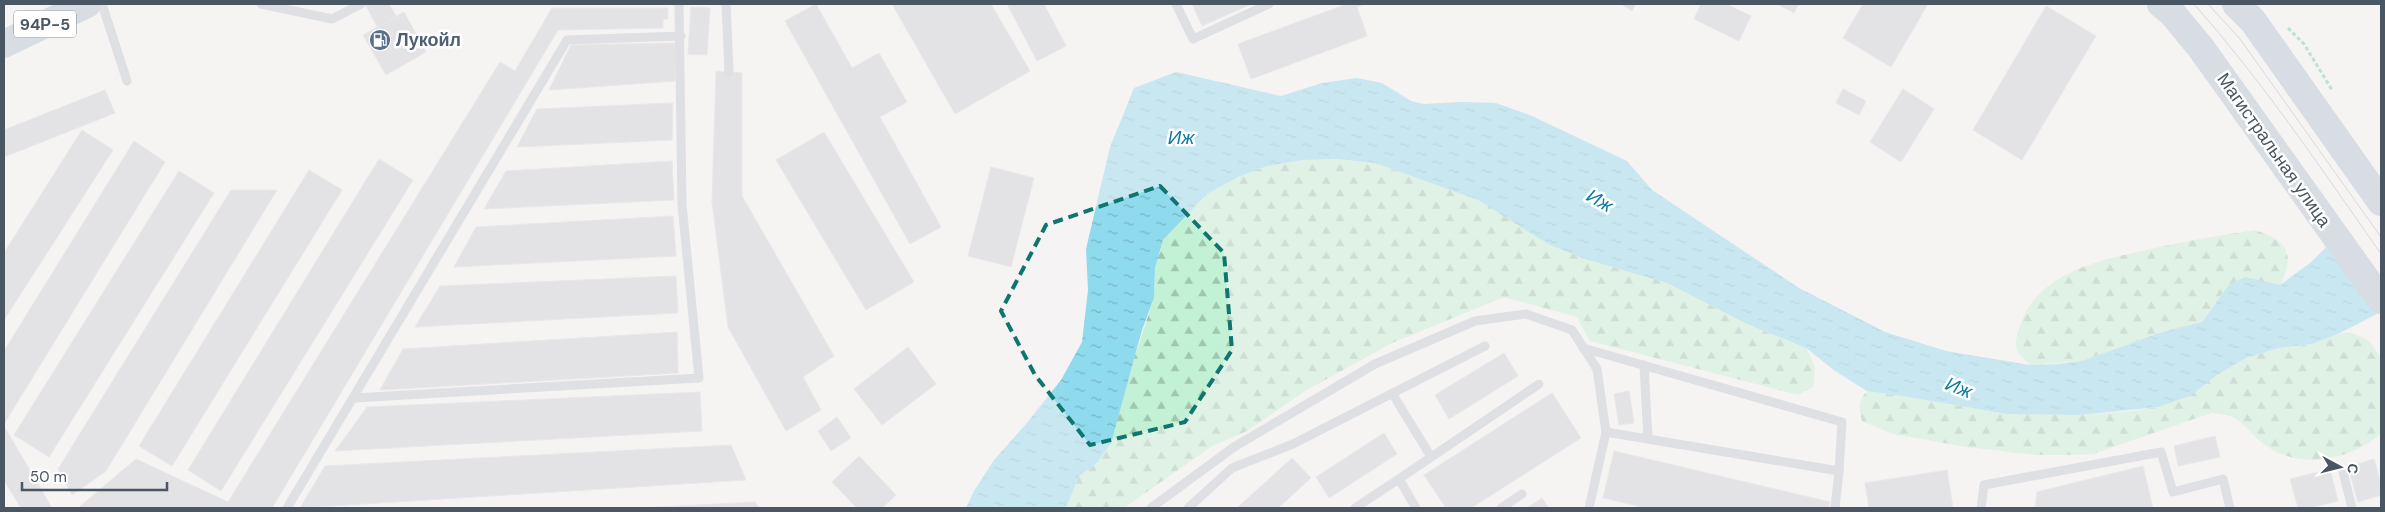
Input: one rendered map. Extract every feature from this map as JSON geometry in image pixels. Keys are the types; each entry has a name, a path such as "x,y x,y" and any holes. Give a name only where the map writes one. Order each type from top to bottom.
{"main road":[{"name":"94Р-5","path":"4,44 87,4"},
{"name":"Магистральная улица","path":"2161,4 2172,13 2201,48 2276,156 2381,300"},
{"path":"2236,4 2253,20 2381,202"}],"lane":[{"path":"102,4 128,81"},
{"path":"261,4 332,19 361,4"},
{"path":"354,398 699,378 682,205 681,36 679,4"},
{"path":"726,4 729,72"},
{"path":"1176,4 1193,39 1269,4"},
{"path":"287,508 568,40 681,36"},
{"path":"1151,508 1234,446 1366,369 1475,321 1526,314 1572,330 1597,369 1606,432 1589,508"},
{"path":"1191,507 1232,468 1293,444 1485,346"},
{"path":"1583,348 1842,422 1835,508"},
{"path":"1644,365 1648,439"},
{"path":"1354,508 1539,384"},
{"path":"1392,393 1431,457"},
{"path":"1606,432 1839,470"},
{"path":"1981,508 1984,486 2160,452 2173,492 2223,478 2230,508"},
{"path":"2343,472 2352,508"},
{"path":"1399,479 1416,508"},
{"path":"1501,508 1522,494"}],"highlighted area":[{"path":"1160,186 1224,253 1232,350 1185,422 1090,445 1035,375 1001,311 1046,225"}],"green space":[{"path":"1336,159 1375,163 1478,200 1548,244 1667,283 1747,324 1806,348 1815,366 1813,387 1798,395 1590,341 1577,317 1504,297 1392,343 1305,391 1247,431 1212,446 1124,508 1066,508 1079,476 1097,463 1154,298 1155,268 1163,240 1207,194 1238,177 1267,166 1303,160"},
{"path":"2255,230 2275,239 2286,250 2288,256 2287,264 2280,285 2266,283 2229,285 2202,322 2162,332 2082,361 2030,365 2018,352 2016,344 2018,333 2029,307 2041,292 2056,280 2074,271 2112,258 2190,241"},
{"path":"2353,333 2369,341 2381,358 2381,433 2369,443 2355,450 2340,456 2324,459 2293,458 2279,453 2257,439 2236,419 2222,414 2211,413 2093,454 2036,455 1967,447 1893,434 1862,421 1860,413 1860,405 1867,391 2007,414 2079,415 2158,407 2246,358 2278,348 2312,344 2338,334"}],"water":[{"name":"Иж","path":"1176,72 1281,96 1322,83 1357,78 1382,83 1411,101 1424,104 1496,103 1532,116 1627,161 1652,190 1799,288 1885,332 1946,351 2030,365 2058,364 2082,361 2162,332 2202,322 2229,285 2245,277 2280,285 2310,263 2363,211 2381,312 2338,334 2312,344 2278,348 2246,358 2217,375 2190,396 2158,407 2079,415 2007,414 1867,391 1835,371 1806,348 1747,324 1667,283 1582,258 1548,244 1478,200 1375,163 1336,159 1303,160 1267,166 1238,177 1207,194 1163,240 1155,268 1154,298 1142,330 1111,443 1097,463 1079,476 1066,508 966,508 974,491 994,460 1061,380 1082,342 1088,290 1086,249 1110,147 1134,88"}],"pier":[{"path":"2381,183 2381,315 2378,316 2325,245 2361,209"}],"building":[{"path":"365,4 389,4 398,19 379,30"},
{"path":"816,4 852,68 879,53 907,102 880,117 941,227 910,244 785,21"},
{"path":"892,4 991,4 1030,71 955,114"},
{"path":"1007,4 1044,4 1066,46 1037,61"},
{"path":"1192,4 1251,4 1202,26"},
{"path":"1347,4 1365,4 1357,7 1367,36 1251,79 1238,44"},
{"path":"1621,4 1636,4 1632,11"},
{"path":"1701,4 1726,4 1751,16 1739,41 1694,19"},
{"path":"1777,4 1799,4 1794,13"},
{"path":"1863,4 1928,4 1891,67 1843,38"},
{"path":"2046,6 2096,36 2022,160 1973,130"},
{"path":"691,7 710,8 707,55 688,54"},
{"path":"552,8 668,8 668,19 663,19 663,28 558,30 272,508 78,508 136,459 228,502 500,62 515,71"},
{"path":"404,12 426,52 386,75 363,35"},
{"path":"676,43 675,81 549,90 571,45"},
{"path":"716,71 742,73 742,196 834,356 803,377 821,410 786,431 728,327 712,202"},
{"path":"1843,89 1866,101 1859,115 1836,103"},
{"path":"1903,89 1934,109 1901,162 1870,142"},
{"path":"105,90 115,113 4,157 4,130"},
{"path":"673,103 672,140 517,147 537,109"},
{"path":"82,130 113,150 4,320 4,253"},
{"path":"824,132 914,282 866,310 776,160"},
{"path":"134,141 165,162 4,424 4,351"},
{"path":"379,159 413,180 221,491 188,470"},
{"path":"672,161 674,200 484,209 506,171"},
{"path":"991,167 1034,178 1011,267 968,256"},
{"path":"309,170 342,190 172,466 139,446"},
{"path":"179,171 214,193 49,457 14,435"},
{"path":"231,190 277,190 106,471 72,495 58,469"},
{"path":"673,216 676,256 454,267 476,227"},
{"path":"676,276 678,313 415,327 440,286"},
{"path":"677,332 678,373 380,390 403,349"},
{"path":"908,347 936,384 882,425 854,389"},
{"path":"1504,353 1518,376 1449,419 1435,395"},
{"path":"1629,391 1634,423 1619,425 1614,394"},
{"path":"700,392 702,431 335,451 367,407"},
{"path":"1552,393 1581,438 1471,508 1446,508 1424,475"},
{"path":"837,417 851,438 831,451 818,431"},
{"path":"4,426 52,508 21,508 4,480"},
{"path":"1384,433 1397,454 1329,498 1316,477"},
{"path":"2215,436 2220,457 2178,466 2174,446"},
{"path":"731,445 746,480 300,508 325,466"},
{"path":"1614,451 1830,502 1828,508 1647,508 1603,498"},
{"path":"859,456 896,495 882,508 857,508 832,482"},
{"path":"1292,458 1311,478 1278,508 1237,508"},
{"path":"2374,459 2381,483 2381,495 2358,502 2348,467"},
{"path":"2143,466 2153,508 2035,508 2037,492"},
{"path":"2330,469 2338,501 2309,508 2298,508 2290,479"},
{"path":"1947,470 1953,508 1869,508 1865,483"},
{"path":"1542,498 1549,508 1527,508"},
{"path":"755,502 759,508 639,508"}],"tram line":[{"path":"2194,4 2268,95 2381,254"},
{"path":"2208,4 2240,39 2381,237"}],"place":[{"name":"Лукойл","path":"380,40"}]}
